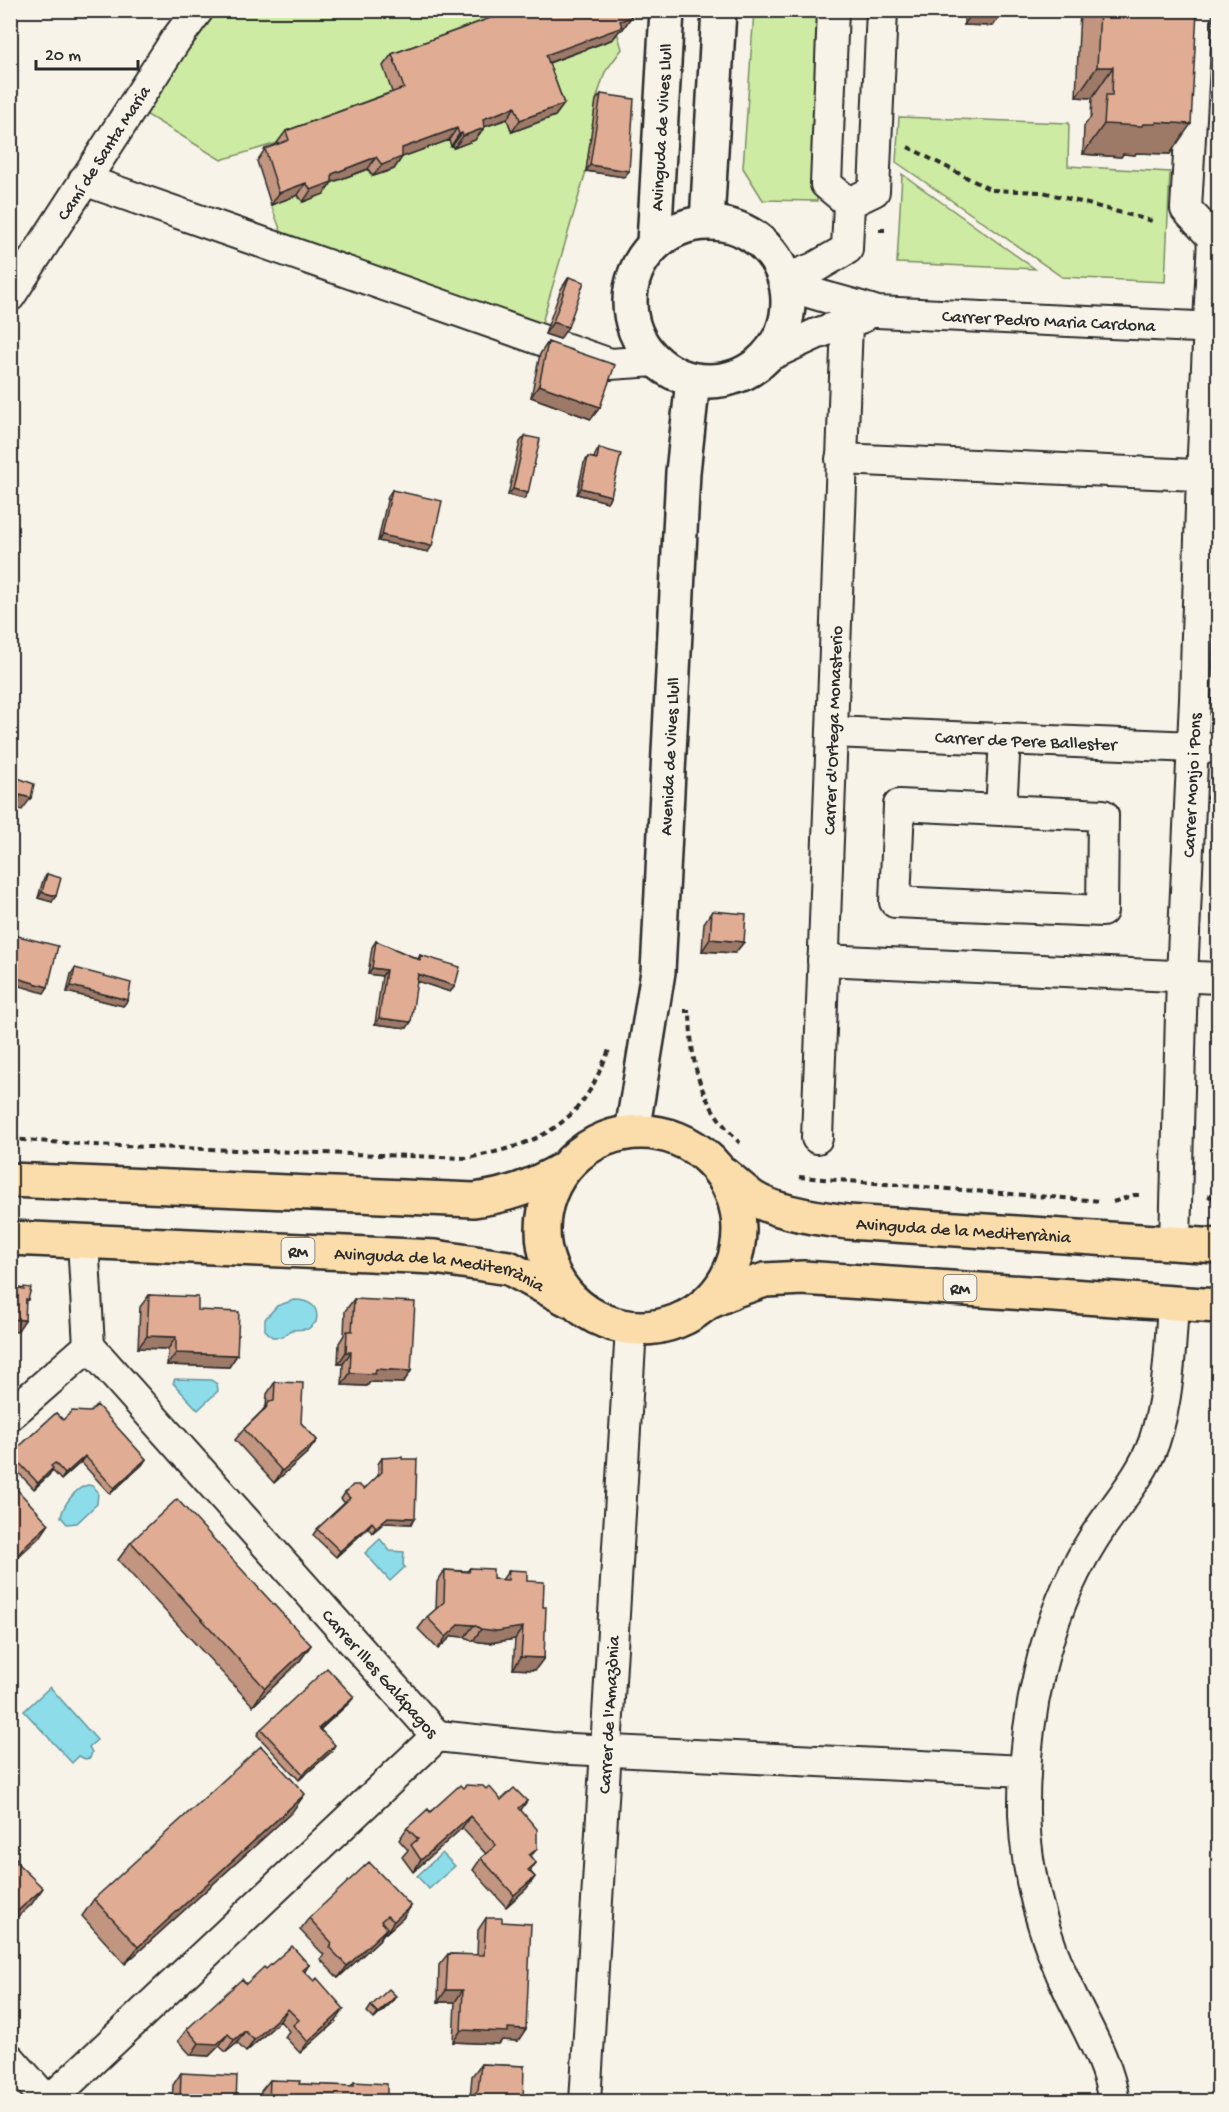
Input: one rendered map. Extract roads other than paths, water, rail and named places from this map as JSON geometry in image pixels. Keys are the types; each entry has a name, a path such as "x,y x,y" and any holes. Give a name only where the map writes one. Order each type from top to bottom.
{"main road":[{"name":"RM","path":"10,1180 474,1200 504,1196 536,1185 562,1170 576,1155 593,1144 612,1136 632,1132 652,1132 672,1136 699,1151 721,1172 734,1200 740,1230 737,1251 731,1271 720,1289 706,1304"},
{"name":"RM","path":"562,1170 546,1203 542,1240 553,1275 576,1304 602,1321 631,1328 651,1328 671,1324 735,1290 765,1280 803,1278 1218,1306"},
{"name":"Avinguda de la Mediterrània","path":"721,1172 755,1199 794,1213 817,1218 848,1222 1218,1246"},
{"name":"Avinguda de la Mediterrània","path":"10,1238 435,1257 509,1269 576,1304"}],"street":[{"name":"Camí de Santa Maria","path":"10,296 175,41 198,10"},
{"name":"Avinguda de Vives Llull","path":"654,243 667,10"},
{"path":"707,222 719,10"},
{"path":"833,10 825,184 849,203"},
{"path":"849,203 874,191 882,10"},
{"path":"1197,10 1186,209 1216,236"},
{"path":"84,180 609,364 655,362"},
{"path":"787,282 846,249 849,203"},
{"path":"707,222 736,226 760,240 776,258 787,282 789,306 784,329 774,349 753,368 715,381 693,380 669,371 655,362 638,340 630,318 629,291 635,270 654,243 686,225 707,222"},
{"name":"Carrer Monjo i Pons","path":"1175,1243 1182,976 1206,747 1216,236"},
{"name":"Carrer Pedro Maria Cardona","path":"787,282 814,295 847,302 877,312 1214,328"},
{"name":"Carrer Pedro Maria Cardona","path":"764,358 877,312"},
{"name":"Carrer d'Ortega Monasterio","path":"817,1138 846,323"},
{"name":"Avenida de Vives Llull","path":"632,1132 658,972 683,472 693,380"},
{"path":"841,459 1210,475"},
{"name":"Carrer de Pere Ballester","path":"832,732 1206,747"},
{"path":"1001,810 1005,739"},
{"path":"899,805 1001,810 1103,815 1102,912 896,902 899,805"},
{"path":"823,960 1218,978"},
{"path":"10,1415 89,1346 83,1241"},
{"path":"1114,2102 1112,2089 1092,2038 1071,1995 1048,1936 1029,1870 1024,1816 1025,1771 1033,1703 1062,1596 1092,1541 1126,1494 1154,1443 1167,1395 1173,1303"},
{"name":"Carrer de l'Amazònia","path":"585,2102 631,1328"},
{"name":"Carrer Illes Galápagos","path":"10,2059 48,2102 437,1736 89,1346"},
{"path":"437,1736 551,1748 1025,1771"}],"water":[{"path":"294,1300 304,1301 315,1308 316,1322 308,1329 291,1330 283,1337 272,1337 265,1330 265,1319 277,1306"},
{"path":"175,1379 211,1380 217,1384 218,1391 198,1410 173,1383"},
{"path":"88,1485 93,1486 98,1492 97,1504 77,1523 67,1524 61,1517 64,1507 79,1489"},
{"path":"380,1539 390,1551 404,1552 403,1565 405,1567 390,1581 365,1553"},
{"path":"50,1687 97,1740 89,1747 92,1752 90,1758 85,1759 79,1756 72,1763 24,1711"},
{"path":"442,1853 455,1866 429,1889 417,1876"}]}
